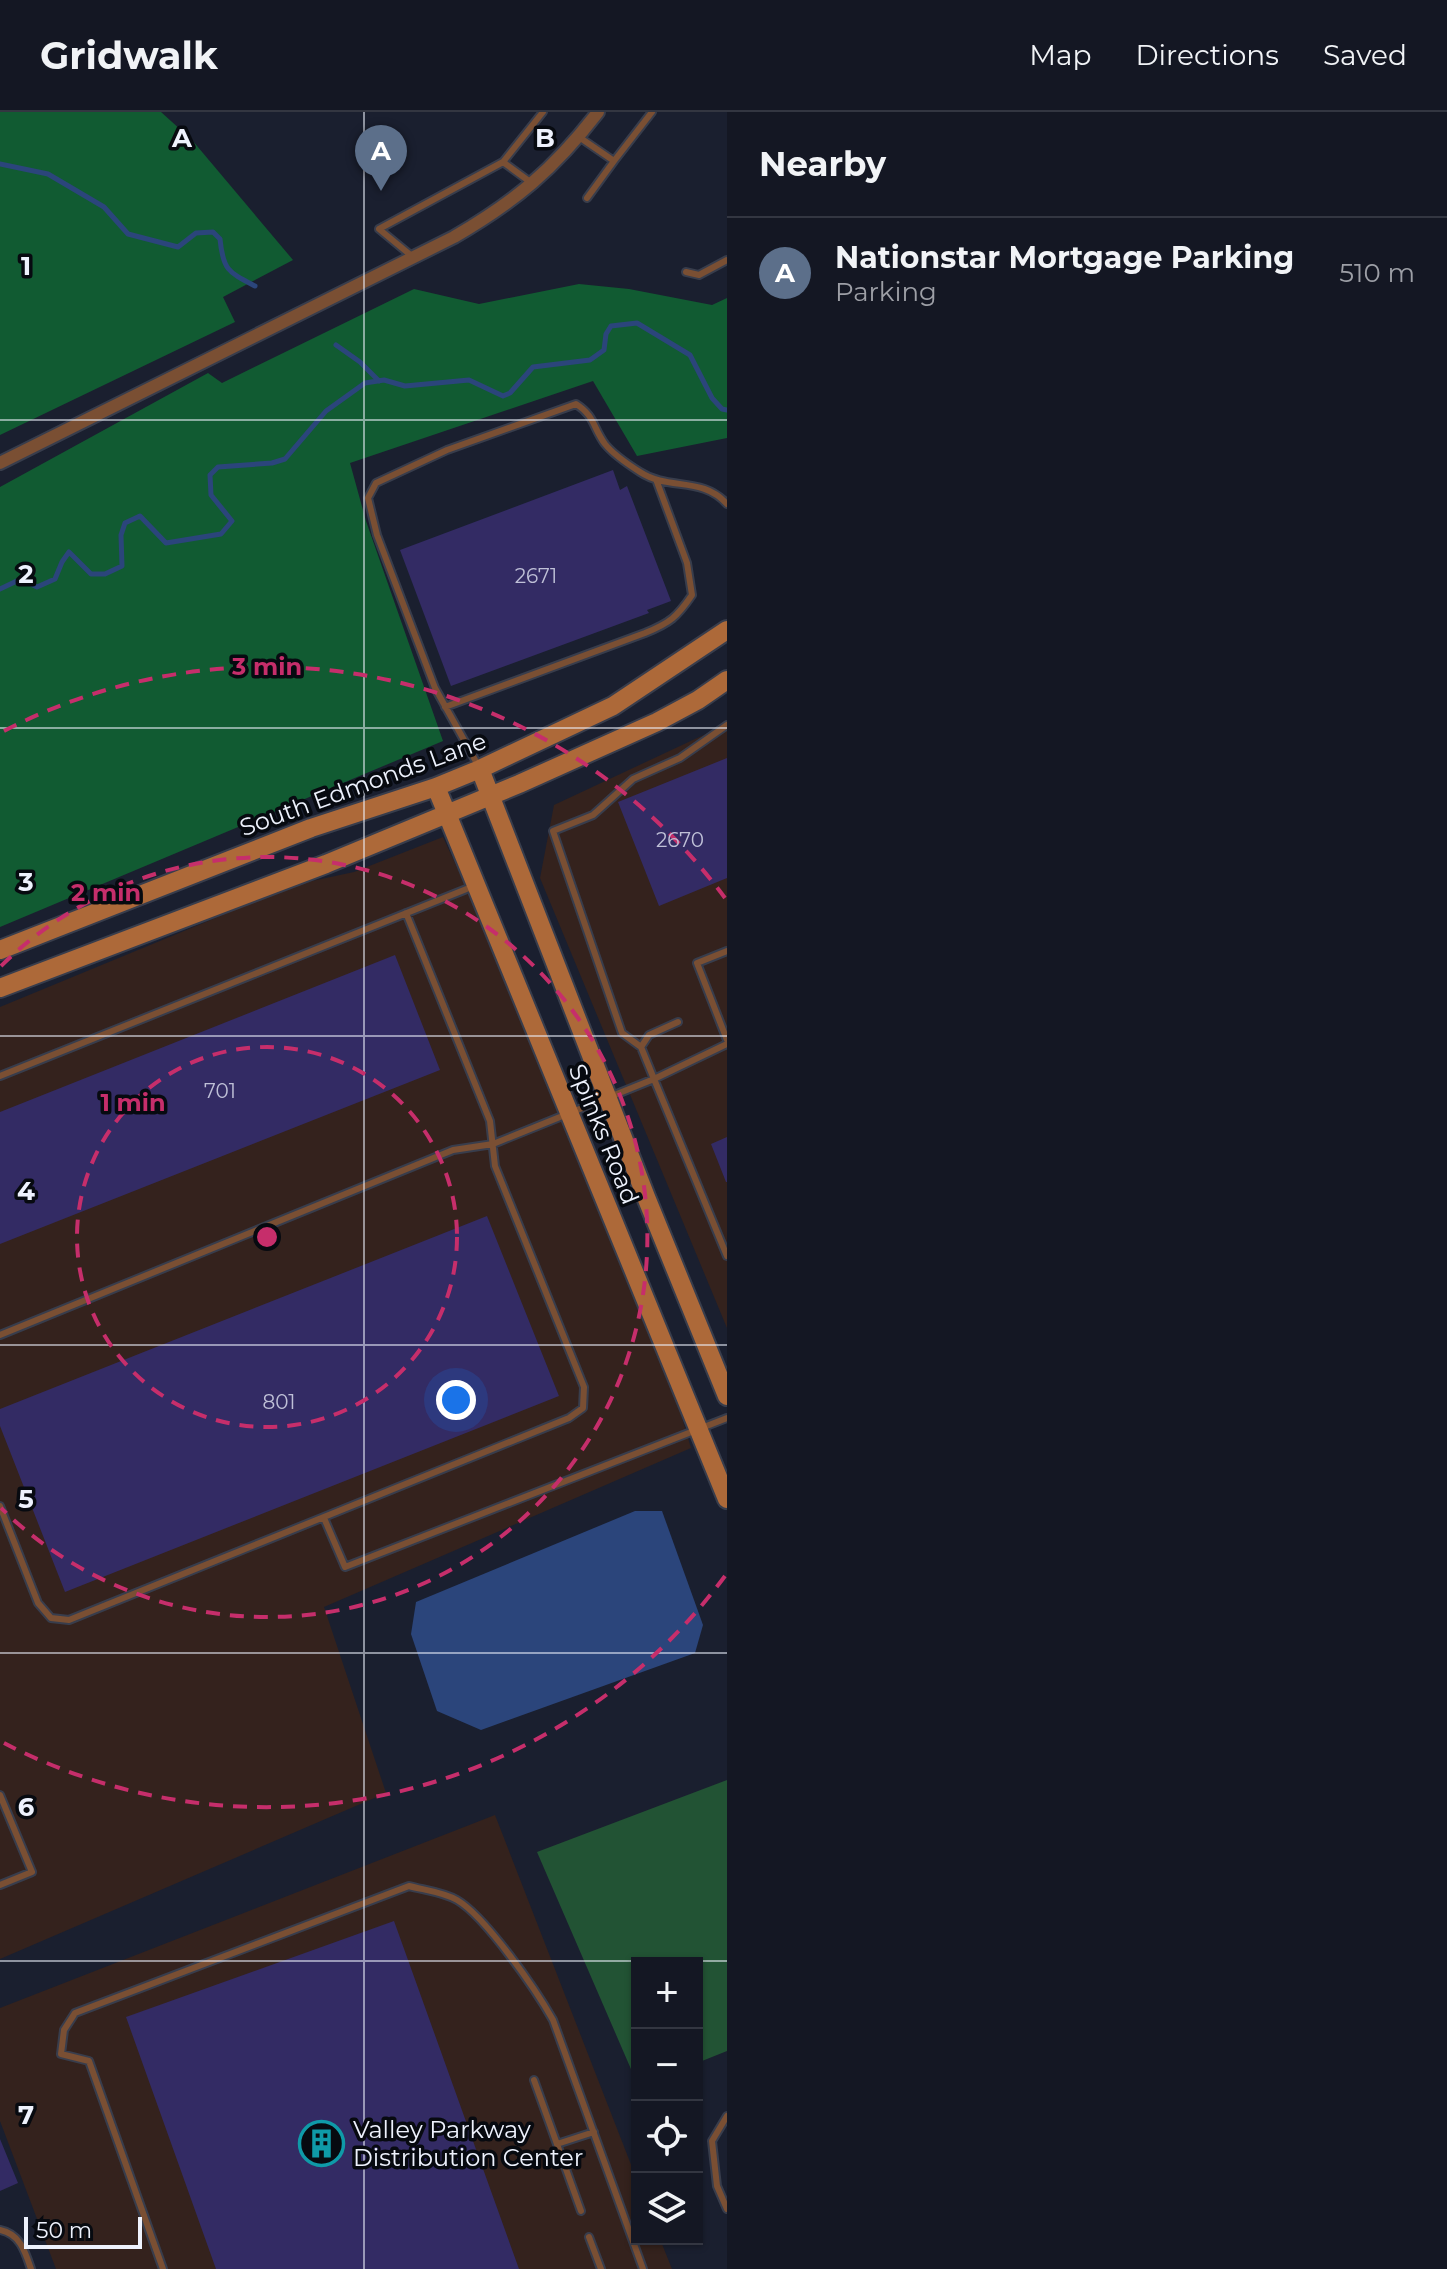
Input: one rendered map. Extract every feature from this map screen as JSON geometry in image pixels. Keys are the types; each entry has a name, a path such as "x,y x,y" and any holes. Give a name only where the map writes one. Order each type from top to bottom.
{"main road":[{"name":"South Edmonds Lane","path":"0,950 311,828 436,787 480,769 613,706 727,630"},
{"path":"0,988 326,864 488,797 657,722 727,680"},
{"name":"Spinks Road","path":"480,769 488,797 727,1396"},
{"name":"Spinks Road","path":"436,787 727,1499"}],"street":[{"path":"0,463 490,216 555,165 598,112"}],"lane":[{"path":"413,257 379,229 503,162 543,112"},
{"path":"587,198 652,112"},
{"path":"579,137 614,161"},
{"path":"503,162 533,184"},
{"path":"686,272 699,275 727,260"},
{"path":"480,769 435,688 377,535 368,498 376,483 447,450 576,404 589,412 605,444 637,470 657,482 697,485 727,504"},
{"path":"445,707 670,623 680,613 692,595 687,563 657,482"},
{"path":"727,725 680,758 633,779 593,815 553,831 622,1033 641,1047 727,1256"},
{"path":"0,1076 477,885"},
{"path":"0,1506 38,1603 51,1618 69,1620 569,1418 583,1408 584,1387 495,1166 490,1121 406,913"},
{"path":"0,1335 453,1150 493,1144 654,1079 727,1042 697,963 727,951"},
{"path":"641,1047 649,1035 678,1022"},
{"path":"324,1518 345,1567 727,1418"},
{"path":"0,1795 32,1872 0,1885"},
{"path":"163,2269 89,2061 61,2054 64,2030 75,2013 409,1886 457,1900 483,1925 534,1987 553,2020 643,2269"},
{"path":"534,2080 581,2211"},
{"path":"727,2116 712,2141 717,2186 727,2209"},
{"path":"557,2144 594,2132"},
{"path":"0,2230 19,2240 31,2269"},
{"path":"589,2237 601,2269"}],"shaded area":[{"path":"727,724 727,1328 540,878 554,805"},
{"path":"443,837 480,917 575,1149 680,1411 691,1448 324,1607 386,1793 0,1959 0,1007 298,884 354,872"},
{"path":"495,1815 631,2165 631,2245 662,2245 672,2269 56,2269 0,2121 0,2008"}],"green space":[{"path":"0,112 161,112 192,140 293,260 223,297 235,322 0,435"},
{"path":"579,284 629,289 712,305 727,298 727,438 637,456 593,381 350,463 366,521 443,741 0,927 0,487 208,373 222,383 414,289 479,304"},
{"path":"727,1780 727,2051 703,2061 703,1957 631,1957 631,2069 537,1852"}],"water":[{"path":"635,1511 662,1511 703,1625 695,1653 481,1730 437,1711 411,1634 416,1602"}],"building":[{"path":"613,470 620,490 627,486 671,601 647,610 649,613 451,686 400,550"},
{"path":"727,758 727,878 659,906 618,802"},
{"path":"395,955 440,1070 0,1244 0,1112"},
{"path":"727,1137 727,1182 726,1182 711,1144"},
{"path":"487,1216 559,1396 65,1592 0,1426 0,1409"},
{"name":"Valley Parkway Distribution Center","path":"394,1921 519,2269 216,2269 126,2017"},
{"path":"0,2139 18,2183 0,2191"}],"waterway":[{"path":"0,164 48,174 104,207 128,234 178,247 196,233 213,232 220,239 228,269 255,286"},
{"path":"0,589 21,579 37,587 55,579 69,552 91,574 105,574 122,566 121,535 125,523 140,516 166,543 221,534 232,521 211,495 210,475 218,467 272,463 285,459 326,411 365,383 384,380 405,386 469,380 503,396 510,393 533,367 590,360 604,350 606,334 611,326 637,323 690,355 712,398 727,410"},
{"path":"336,345 379,381"}],"place":[{"name":"Nationstar Mortgage Parking","path":"381,191"},
{"name":"Valley Parkway Distribution Center","path":"322,2143"}]}
